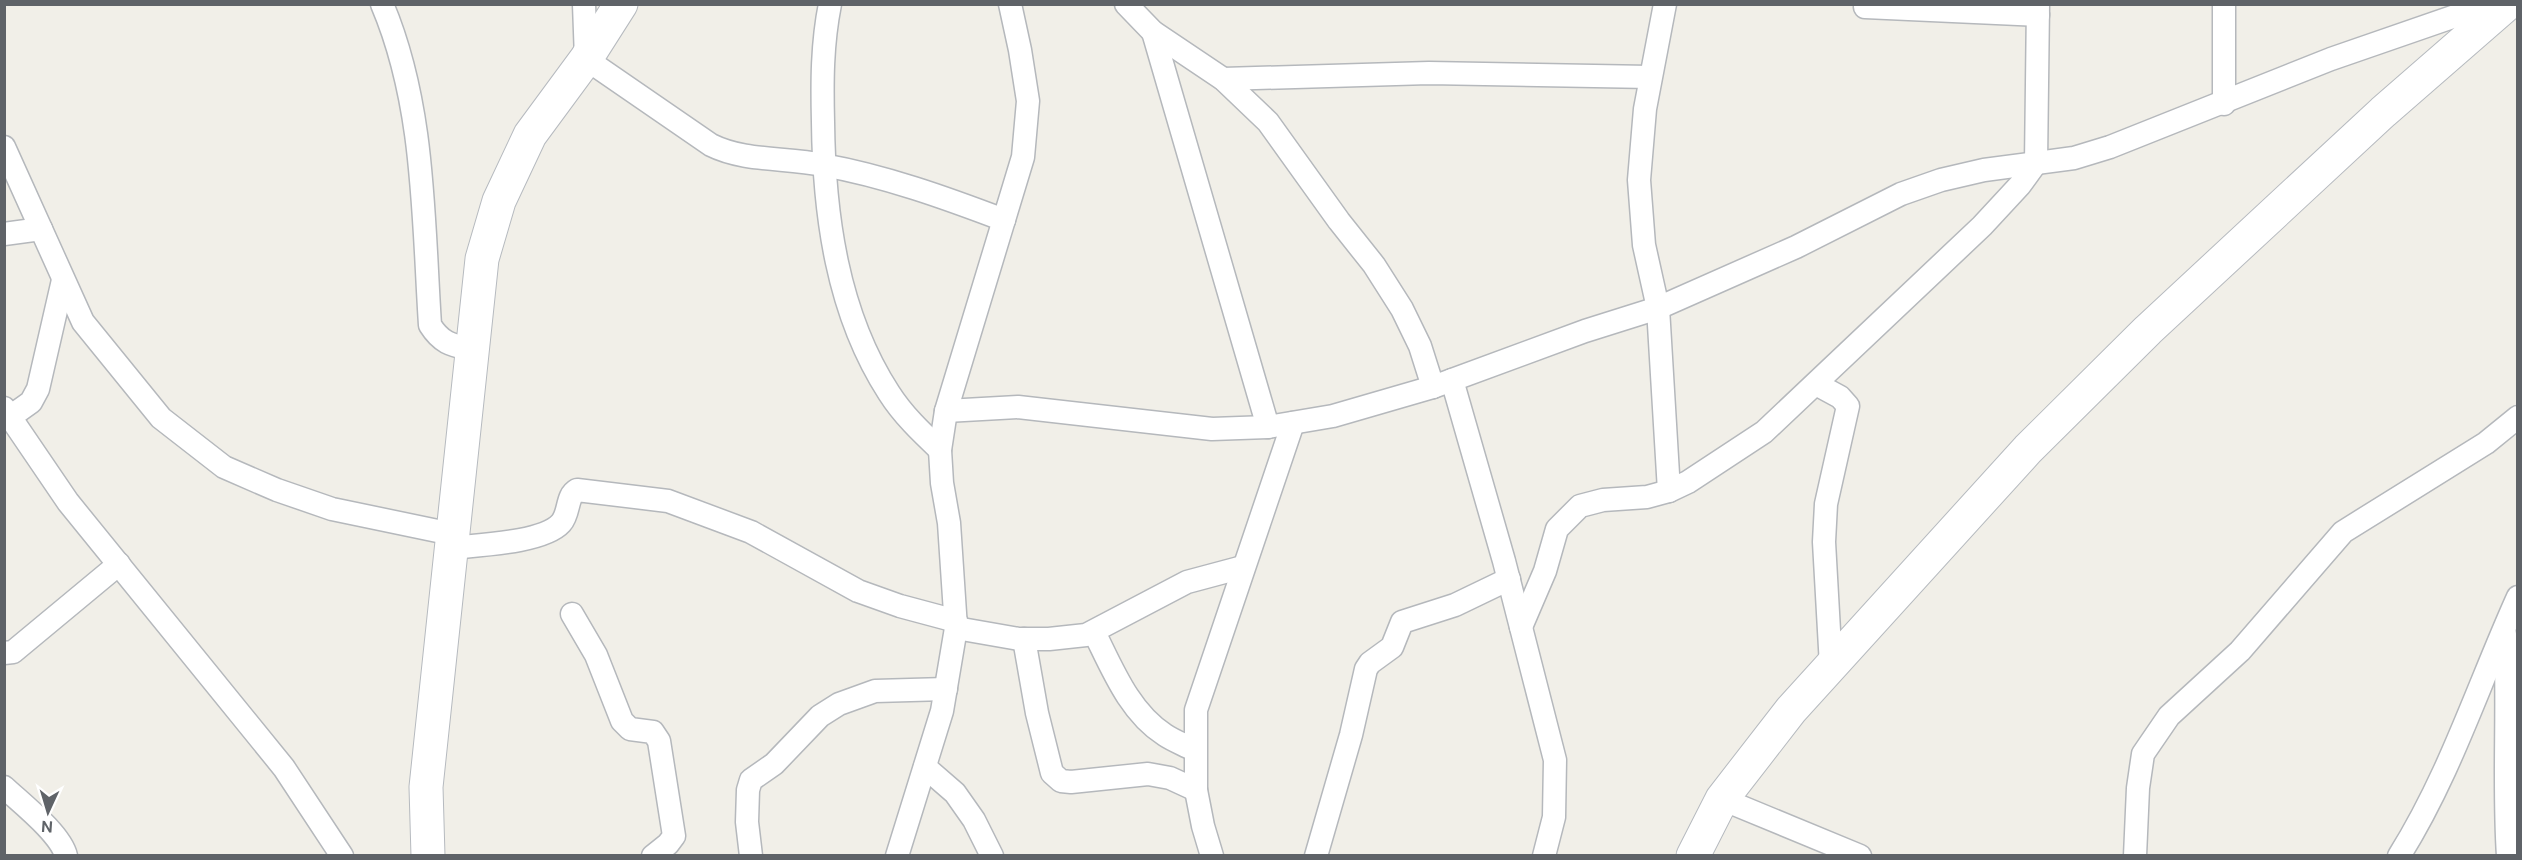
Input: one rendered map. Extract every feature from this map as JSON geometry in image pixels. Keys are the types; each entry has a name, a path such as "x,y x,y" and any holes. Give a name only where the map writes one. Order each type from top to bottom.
{"street":[{"path":"382,4 410,99 419,148 430,325 439,338 472,350"},
{"path":"584,4 586,59"},
{"path":"428,855 426,787 482,259 499,201 530,135 586,59 621,4"},
{"path":"830,4 822,67 824,165 828,215 841,279 854,320 888,392 910,422 939,450"},
{"path":"897,855 942,711 956,624 950,523 942,483 939,450 946,411 1023,157 1028,101 1010,4"},
{"path":"1126,4 1153,32 1223,79 1268,122 1374,265 1402,309 1442,384 1509,579 1555,760 1554,817 1544,855"},
{"path":"1665,4 1650,77 1639,180 1644,245 1658,308 1669,491"},
{"path":"2224,4 2224,104"},
{"path":"946,411 1018,407 1212,429 1268,427 1333,416 1442,384 1585,331 1658,308 1796,247 1901,194 1941,180 1984,170 2074,158 2101,150 2224,104 2331,59 2490,4"},
{"path":"1693,855 1722,799 1791,710 2028,449 2148,330 2383,112 2507,4"},
{"path":"1521,627 1545,571 1557,529 1580,506 1604,500 1647,497 1669,491 1688,482 1764,432 1982,226 2020,185 2036,163 2038,10 1865,7"},
{"path":"1153,32 1268,427"},
{"path":"586,59 711,145 727,153 824,165 934,194 1004,220"},
{"path":"1223,79 1430,73 1650,77"},
{"path":"4,147 83,322 161,418 224,467 277,490 332,509 452,541 516,541 547,532 561,523 571,495 577,490 668,501 751,532 858,591 956,624 1024,639 1086,635 1187,582 1243,567"},
{"path":"4,234 41,229"},
{"path":"63,280 38,389 31,402 7,413 68,502 284,768 342,855"},
{"path":"1816,384 1840,397 1848,406 1826,504 1824,533 1831,666"},
{"path":"2135,855 2138,788 2143,754 2169,716 2240,651 2343,532 2486,443 2517,417"},
{"path":"1212,855 1203,826 1196,790 1194,750 1196,711 1293,423"},
{"path":"4,653 13,652 19,648 119,564"},
{"path":"1316,855 1351,735 1366,669 1370,663 1392,647 1402,622 1455,604 1509,579"},
{"path":"2399,855 2414,832 2445,770 2517,597"},
{"path":"572,614 596,655 622,721 630,729 653,732 659,741 674,836 668,844 653,855"},
{"path":"2504,627 2508,690 2505,815 2508,855"},
{"path":"1094,632 1118,680 1136,707 1164,735 1194,750"},
{"path":"1024,639 1037,713 1052,773 1060,781 1071,782 1148,774 1170,778 1196,790"},
{"path":"751,855 747,822 748,790 752,780 774,764 820,716 839,704 875,691 946,689"},
{"path":"925,767 955,794 974,820 992,855"},
{"path":"4,788 54,837 66,855"},
{"path":"1722,799 1860,855"}]}
